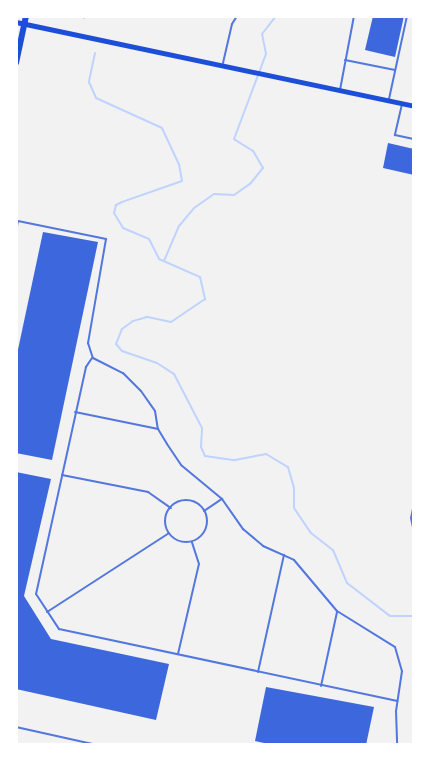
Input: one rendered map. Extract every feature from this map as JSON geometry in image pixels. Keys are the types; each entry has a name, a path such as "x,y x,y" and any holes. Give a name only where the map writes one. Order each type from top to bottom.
{"highway":[{"path":"16,63 26,20"}],"main road":[{"path":"16,22 26,20 222,66 414,106"}],"lane":[{"path":"222,66 232,24 237,16"},
{"path":"340,90 354,16"},
{"path":"388,100 407,16"},
{"path":"345,60 395,70"},
{"path":"402,103 395,135 414,139"},
{"path":"16,232 18,221 106,239 88,343 93,358 123,374 141,391 155,411 158,429 181,465 222,499 243,529 264,546 284,554 309,574 338,611 395,647 402,671 397,701 397,745"},
{"path":"93,358 86,367 75,412 36,594 59,629 397,701"},
{"path":"75,412 158,429"},
{"path":"62,475 148,492 171,508"},
{"path":"204,510 222,499"},
{"path":"185,501 196,503 204,510 205,530 192,542 178,540 169,533 166,523 171,508 185,501"},
{"path":"414,504 411,518 414,532"},
{"path":"47,612 169,533"},
{"path":"178,655 199,564 192,542"},
{"path":"258,672 284,554"},
{"path":"321,686 338,611"},
{"path":"16,727 97,745"}],"building":[{"path":"373,16 404,16 395,57 365,50"},
{"path":"388,143 414,149 414,175 383,168"},
{"path":"43,232 98,242 52,460 16,453 16,359"},
{"path":"16,472 51,479 24,596 51,639 169,664 156,720 16,689"},
{"path":"266,687 374,707 366,745 273,745 255,741"}],"waterway":[{"path":"164,261 179,226 194,208 214,194 234,195 250,184 263,168 253,151 234,139 266,54 262,34 276,16"},
{"path":"95,53 89,82 96,98 162,128 179,164 182,181 122,202 116,205 114,213 123,228 149,239 159,259 200,277 205,299 171,322 147,317 133,321 122,329 116,344 122,351 157,363 174,374 202,428 201,447 205,456 235,460 266,454 288,467 294,488 294,508 311,533 333,550 347,583 390,616 414,616"}]}
